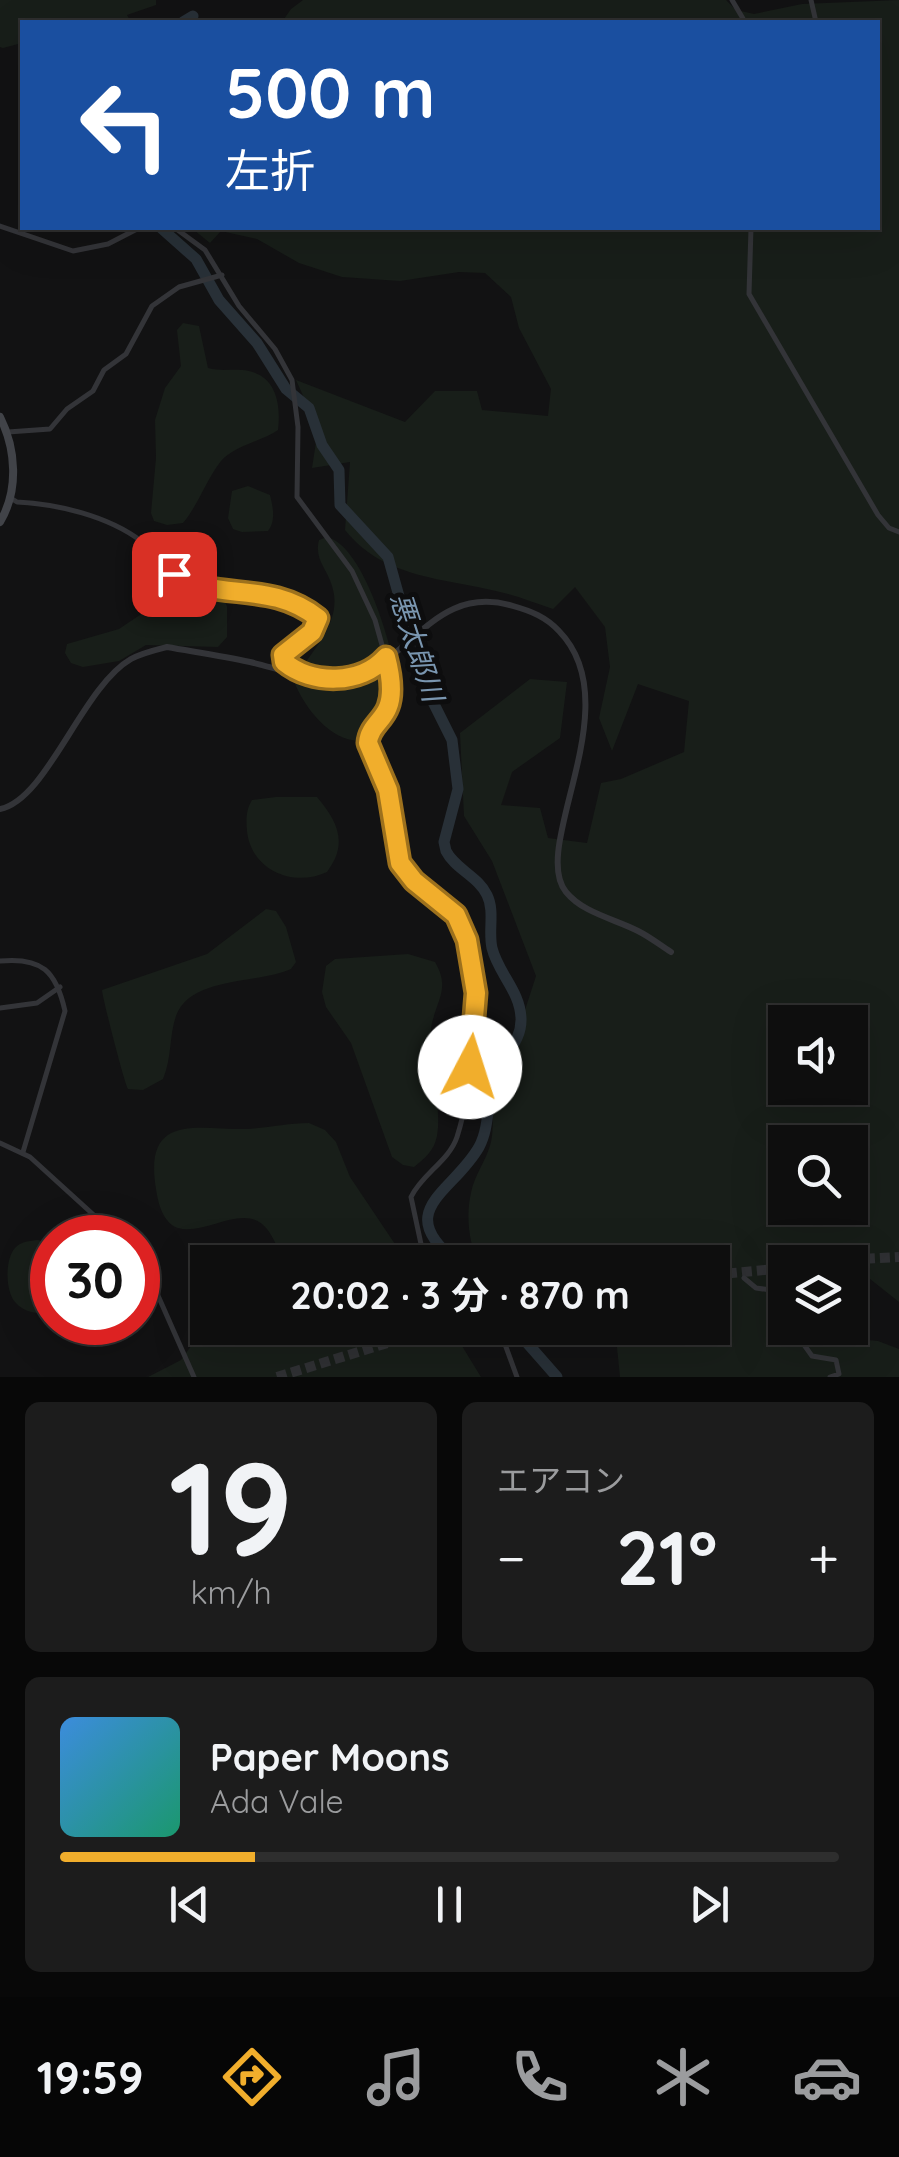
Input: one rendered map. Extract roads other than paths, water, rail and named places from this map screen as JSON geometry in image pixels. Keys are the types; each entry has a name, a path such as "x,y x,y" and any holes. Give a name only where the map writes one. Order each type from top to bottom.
{"main road":[{"path":"0,417 13,453 9,497 0,522"}],"street":[{"path":"0,226 73,250 108,244 135,230"},
{"path":"177,230 205,250 292,380 298,428 297,498 352,572 375,620 386,657 391,695 388,709 368,734 368,743 388,790 400,863 414,881 456,915 467,940 474,972 475,1020 470,1067 457,1136 447,1155 432,1167 411,1197 421,1245"},
{"path":"751,230 749,294 878,515 889,528 899,532"},
{"path":"8,432 50,429 67,409 93,392 104,370 126,354 152,306 179,287 222,275"},
{"path":"9,497 17,502 80,513 128,533 152,550 174,574 196,586 262,592 305,608 318,618 318,626 283,655 284,662 296,672"},
{"path":"0,809 26,796 103,684 128,660 168,647 319,678 348,678 378,666 432,620 472,604 502,602 530,610 559,630 577,655 587,686 572,797 558,856 564,890 587,908 639,932 670,952"},
{"path":"0,961 23,958 38,964 60,987 65,1010 23,1152"},
{"path":"0,1008 38,1003 60,987"},
{"path":"0,1143 23,1152 93,1215"},
{"path":"744,1278 756,1288 768,1290"},
{"path":"160,1300 194,1377"},
{"path":"506,1345 517,1377"},
{"path":"804,1345 812,1356 836,1360 839,1374 830,1377"}],"waterway":[{"name":"悪太郎川","path":"186,20 193,16"},
{"name":"悪太郎川","path":"163,230 196,259 219,300 257,343 286,389 309,408 322,445 339,470 340,505 388,557 402,607 419,633 428,692 452,740 458,789 444,842 446,851 487,895 492,948 517,999 521,1026 493,1081 479,1147 428,1215 429,1229 439,1245"},
{"name":"悪太郎川","path":"529,1345 557,1377"}],"tunnel":[{"path":"868,1259 899,1257"},
{"path":"730,1273 768,1270"},
{"path":"277,1377 381,1345"}]}
